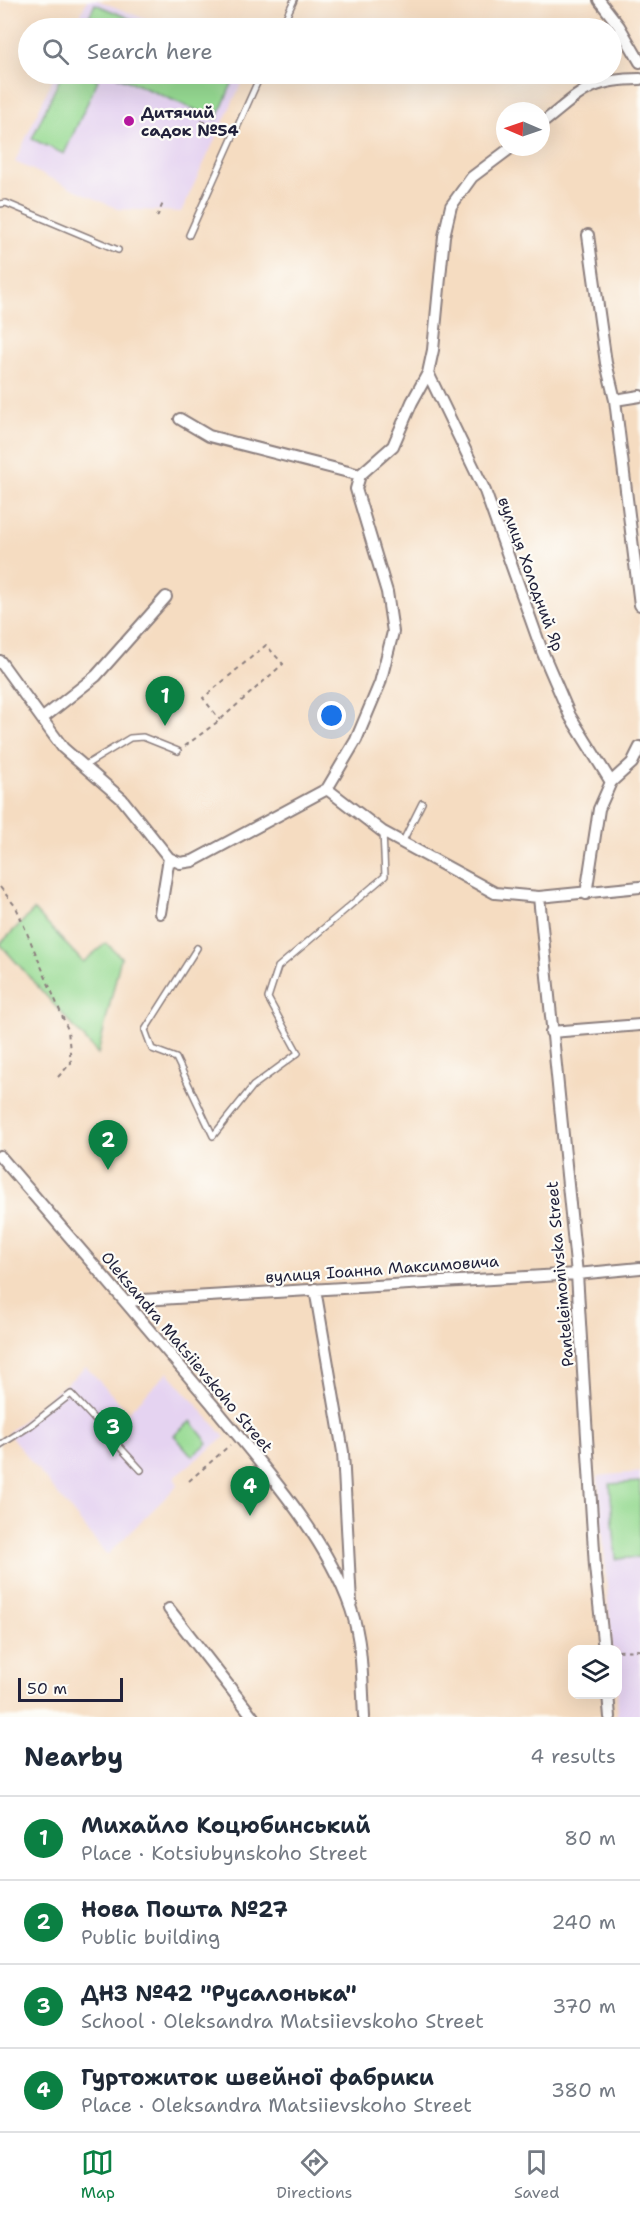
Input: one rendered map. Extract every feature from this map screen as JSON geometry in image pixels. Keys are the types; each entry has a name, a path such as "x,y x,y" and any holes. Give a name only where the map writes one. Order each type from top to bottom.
{"street":[{"path":"599,0 613,18"},
{"path":"622,31 640,62"},
{"path":"622,79 640,79"},
{"path":"550,117 594,84"},
{"path":"0,661 63,748 122,799 169,858 180,863 193,861 327,789 360,730 380,684 393,632 387,591 356,489 360,475 393,446 412,402 428,373 434,351 444,236 451,206 472,177 500,156"},
{"path":"588,235 606,363 615,400 640,605"},
{"name":"вулиця Холодний Яр","path":"428,373 485,492 542,651 570,716 612,782"},
{"path":"615,400 640,396"},
{"path":"180,419 209,436 360,475"},
{"path":"43,718 96,676 166,597"},
{"path":"586,894 599,809 612,782 632,763 640,747"},
{"path":"327,789 383,832 495,893 539,897 640,887"},
{"path":"160,913 169,858"},
{"name":"Panteleimonivska Street","path":"539,897 577,1274 595,1567 603,1645"},
{"path":"551,1032 640,1025"},
{"name":"Oleksandra Matsiievskoho Street","path":"0,1156 126,1301 239,1438 325,1552 351,1609 361,1644 364,1717"},
{"name":"вулиця Іоанна Максимовича","path":"126,1301 577,1274 640,1268"},
{"path":"315,1288 343,1452 351,1609"},
{"path":"169,1609 254,1717"},
{"path":"608,1699 610,1717"}],"lane":[{"path":"286,18 294,0"},
{"path":"189,235 257,84"},
{"path":"0,204 6,203 118,250"},
{"path":"84,765 130,738 143,737 178,751"},
{"path":"402,843 422,803"},
{"path":"197,948 145,1030 152,1049 176,1058 213,1136 253,1086 298,1053 268,998 278,967 385,876 383,832"},
{"path":"0,1445 30,1426 71,1394 141,1470"}],"path":[{"path":"201,121 216,127"},
{"path":"157,217 163,203"},
{"path":"178,751 220,720 284,664 266,645 203,698 220,720"},
{"path":"0,887 16,907 68,1030 71,1063 58,1077"},
{"path":"189,1481 239,1438"},
{"path":"622,1651 640,1650"}],"shaded area":[{"path":"87,0 97,0 143,18 79,18"},
{"name":"Дитячий садок №54","path":"50,84 241,84 181,212 118,209 15,162"},
{"path":"86,1367 128,1412 168,1372 225,1437 174,1477 178,1485 107,1555 8,1433"},
{"path":"640,1472 640,1717 617,1717 617,1699 622,1699 622,1645 612,1645 598,1476"}],"green space":[{"path":"95,4 128,18 89,18"},
{"path":"57,84 96,84 64,154 32,139"},
{"path":"135,84 232,84 217,119"},
{"path":"34,910 83,962 106,943 121,957 98,1054 0,944"},
{"path":"191,1421 208,1443 192,1456 174,1435"},
{"path":"640,1482 640,1557 616,1559 610,1484"}],"place":[{"name":"Дитячий садок №54","path":"129,121"},
{"name":"Михайло Коцюбинський","path":"165,726"},
{"name":"Нова Пошта №27","path":"108,1170"},
{"name":"ДНЗ №42 \"Русалонька\"","path":"113,1457"},
{"name":"Гуртожиток швейної фабрики","path":"250,1516"}]}
